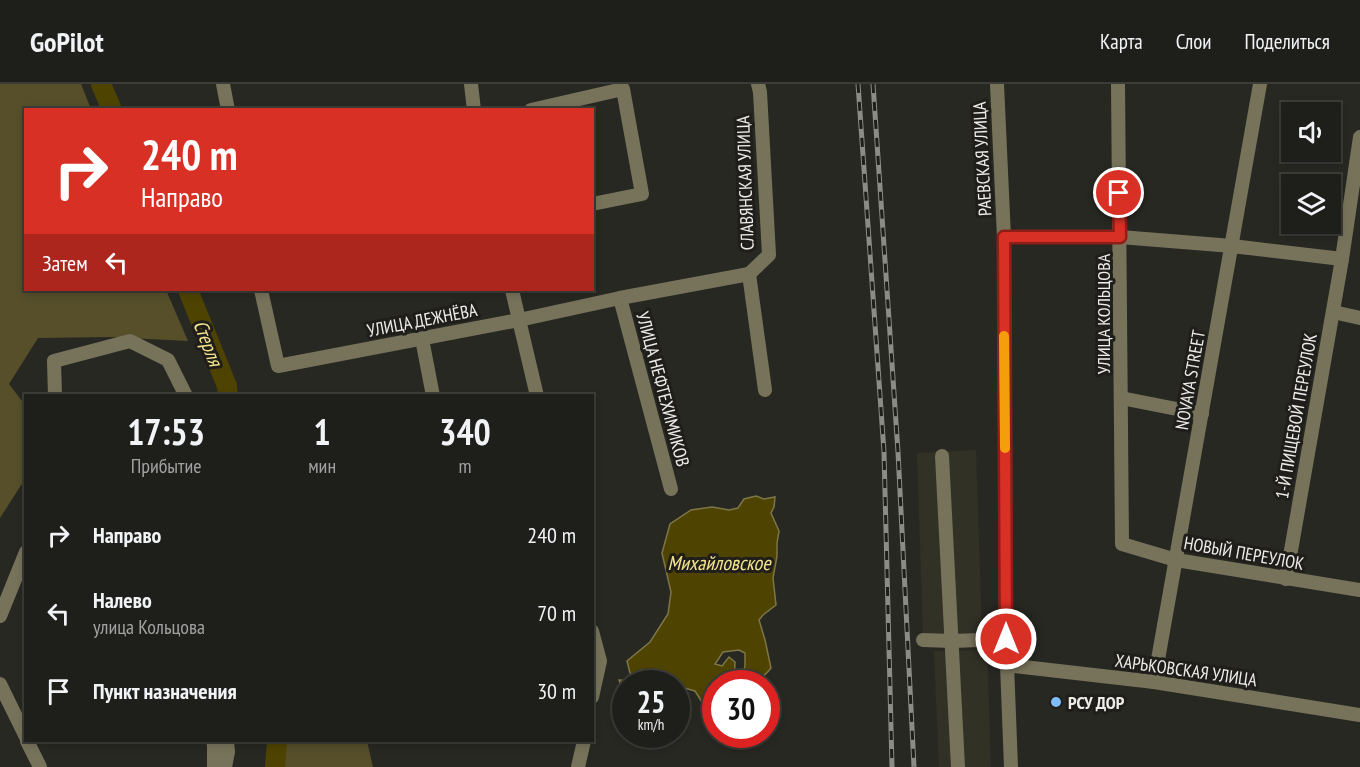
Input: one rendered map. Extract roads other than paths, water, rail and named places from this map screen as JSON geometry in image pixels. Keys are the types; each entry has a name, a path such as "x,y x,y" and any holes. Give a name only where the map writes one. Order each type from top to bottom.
{"street":[{"path":"223,84 228,108"},
{"path":"471,84 474,108"},
{"name":"СЛАВЯНСКАЯ УЛИЦА","path":"749,274 768,255 758,84"},
{"name":"РАЕВСКАЯ УЛИЦА","path":"997,84 1004,237 1006,665 1011,767"},
{"name":"УЛИЦА КОЛЬЦОВА","path":"1118,84 1122,544"},
{"name":"NOVAYA STREET","path":"1154,682 1260,84"},
{"path":"540,108 624,89 642,194 594,204"},
{"name":"1-Й ПИЩЕВОЙ ПЕРЕУЛОК","path":"1286,579 1342,259 1360,137"},
{"path":"1004,237 1120,237 1232,246 1342,259"},
{"path":"749,274 765,390"},
{"name":"УЛИЦА ДЕЖНЁВА","path":"261,291 278,366 749,274"},
{"path":"512,291 537,394"},
{"name":"УЛИЦА НЕФТЕХИМИКОВ","path":"620,298 671,489"},
{"path":"1333,312 1360,318"},
{"path":"422,339 433,394"},
{"path":"55,394 54,361 129,341 168,360 185,394"},
{"path":"1121,398 1202,414"},
{"path":"942,456 958,767"},
{"name":"НОВЫЙ ПЕРЕУЛОК","path":"1122,544 1176,560 1360,591"},
{"path":"0,615 24,555"},
{"path":"594,638 600,661 594,688"},
{"path":"923,640 1006,639"},
{"name":"ХАРЬКОВСКАЯ УЛИЦА","path":"1006,665 1154,682 1360,715"},
{"path":"0,684 24,735"},
{"path":"28,742 40,767"},
{"path":"213,742 214,767"},
{"path":"225,767 227,742"},
{"path":"578,767 584,742"}],"water":[{"name":"Михайловское","path":"756,496 764,499 775,497 771,513 779,531 773,578 776,605 759,620 771,668 769,670 744,670 745,653 739,650 723,652 715,664 722,666 729,657 735,662 735,670 702,670 702,702 695,691 690,690 690,670 629,670 627,661 650,642 668,614 671,592 662,553 670,524 691,510 712,507 729,510 738,508 744,499"}],"waterway":[{"name":"Стерля","path":"101,84 111,108"},
{"name":"Стерля","path":"188,291 227,386 228,394"},
{"name":"Стерля","path":"275,767 277,742"}],"railway":[{"path":"858,84 884,452 892,767"},
{"path":"873,84 898,452 914,767"}],"place":[{"name":"РСУ ДОР","path":"1056,702"}]}
